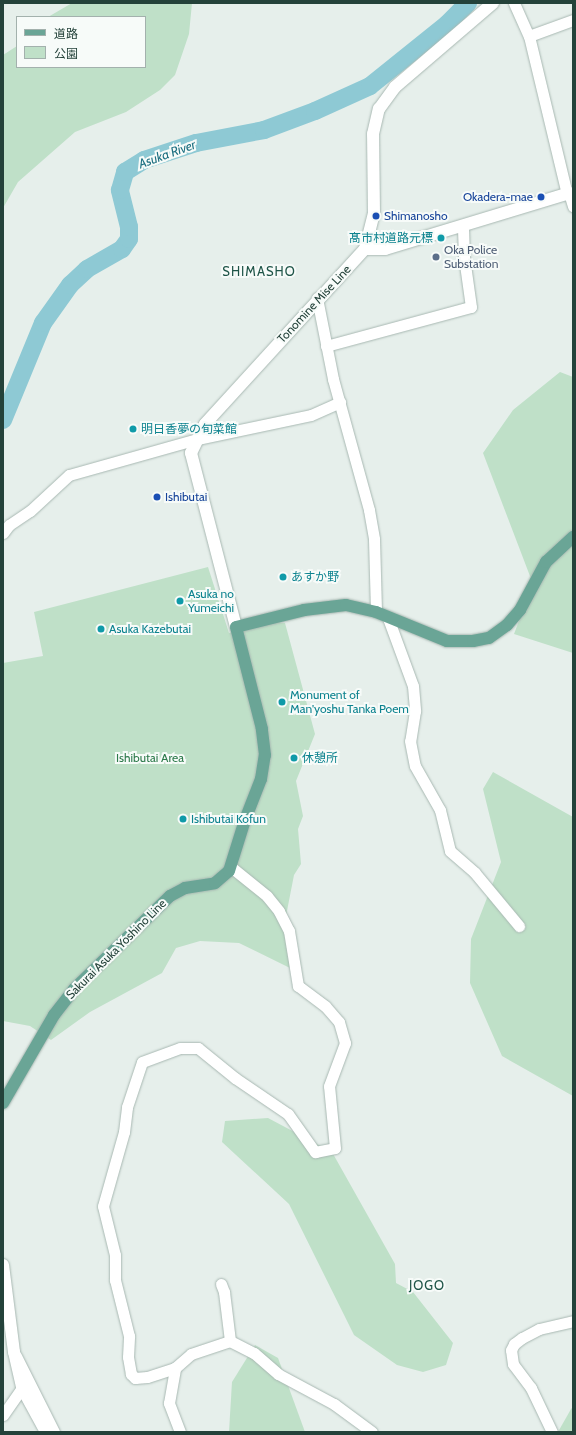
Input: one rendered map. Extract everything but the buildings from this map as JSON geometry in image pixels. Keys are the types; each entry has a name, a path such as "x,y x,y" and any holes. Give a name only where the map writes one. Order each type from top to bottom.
{"main road":[{"name":"Tonomine Mise Line","path":"236,627 191,453 205,424 364,249 374,213 373,134 379,109 395,87 493,3"},
{"path":"364,249 385,249 570,193"},
{"path":"236,627 325,607 346,605 376,612 447,641 473,642 489,638 507,625 520,610 546,562 573,537"},
{"name":"Sakurai Asuka Yoshino Line","path":"3,1103 54,1015 74,989 165,899 185,888 215,884 227,875 231,867 245,820 261,779 265,756 262,729 236,627"},
{"path":"3,1265 14,1352 22,1388 46,1432"}],"street":[{"path":"514,3 529,36 573,206"},
{"path":"529,36 573,20"},
{"path":"326,346 471,306 463,225"},
{"path":"318,298 326,346 374,539 376,612"},
{"path":"3,533 9,525 30,511 69,475 197,439 311,415 340,402"},
{"path":"388,618 413,686 415,712 410,741 415,766 440,810 450,851 475,873 519,926"},
{"path":"231,867 267,896 279,911 289,931 298,986 324,1006 339,1022 345,1043 329,1086 335,1148 315,1152 288,1114 235,1078 198,1048 180,1048 142,1062 127,1106 124,1132 103,1206 115,1255 115,1280 130,1336 128,1357 131,1374 135,1378 147,1377 175,1368 191,1354 230,1341 254,1353 278,1374 334,1404 372,1432"},
{"path":"221,1284 224,1292 230,1341"},
{"path":"552,1432 531,1388 513,1364 511,1350 514,1344 522,1338 539,1330 573,1321"},
{"path":"14,1352 54,1432"},
{"path":"175,1368 169,1403 180,1432"},
{"path":"3,1415 22,1388"}],"green space":[{"path":"72,3 192,3 189,34 175,75 160,90 126,112 75,132 18,182 3,208 3,55 16,47 16,68 146,68 146,16 50,16"},
{"path":"560,372 573,377 573,653 514,634 533,584 483,453 513,410"},
{"name":"Ishibutai Area","path":"208,567 229,633 274,622 285,623 315,734 296,781 303,816 298,829 301,864 294,875 286,916 290,968 239,943 200,941 176,948 162,973 90,1012 51,1040 30,1026 3,1021 3,663 43,656 34,612"},
{"path":"493,772 573,817 573,1096 502,1056 470,983 471,939 501,862 483,789"},
{"path":"268,1118 332,1152 395,1264 396,1283 413,1292 453,1343 446,1365 423,1372 397,1365 354,1335 289,1204 222,1142 225,1121"},
{"path":"255,1345 278,1358 305,1432 229,1432 232,1382"},
{"path":"573,1407 573,1432 558,1432 571,1409"}],"waterway":[{"name":"Asuka River","path":"3,420 43,323 70,285 87,269 122,249 129,239 129,227 120,190 125,172 144,160 196,143 264,130 315,111 370,86 447,24 468,3"}],"place":[{"name":"Okadera-mae","path":"541,197"},
{"name":"Shimanosho","path":"376,216"},
{"name":"髙市村道路元標","path":"441,238"},
{"name":"Oka Police Substation","path":"436,257"},
{"name":"明日香夢の旬菜館","path":"133,429"},
{"name":"Ishibutai","path":"157,497"},
{"name":"あすか野","path":"283,577"},
{"name":"Asuka no Yumeichi","path":"180,601"},
{"name":"Asuka Kazebutai","path":"101,629"},
{"name":"Monument of Man'yoshu Tanka Poem","path":"282,702"},
{"name":"休憩所","path":"294,758"},
{"name":"Ishibutai Kofun","path":"183,819"}],"district":[{"name":"SHIMASHO","path":"259,271"},
{"name":"JOGO","path":"427,1285"}]}
